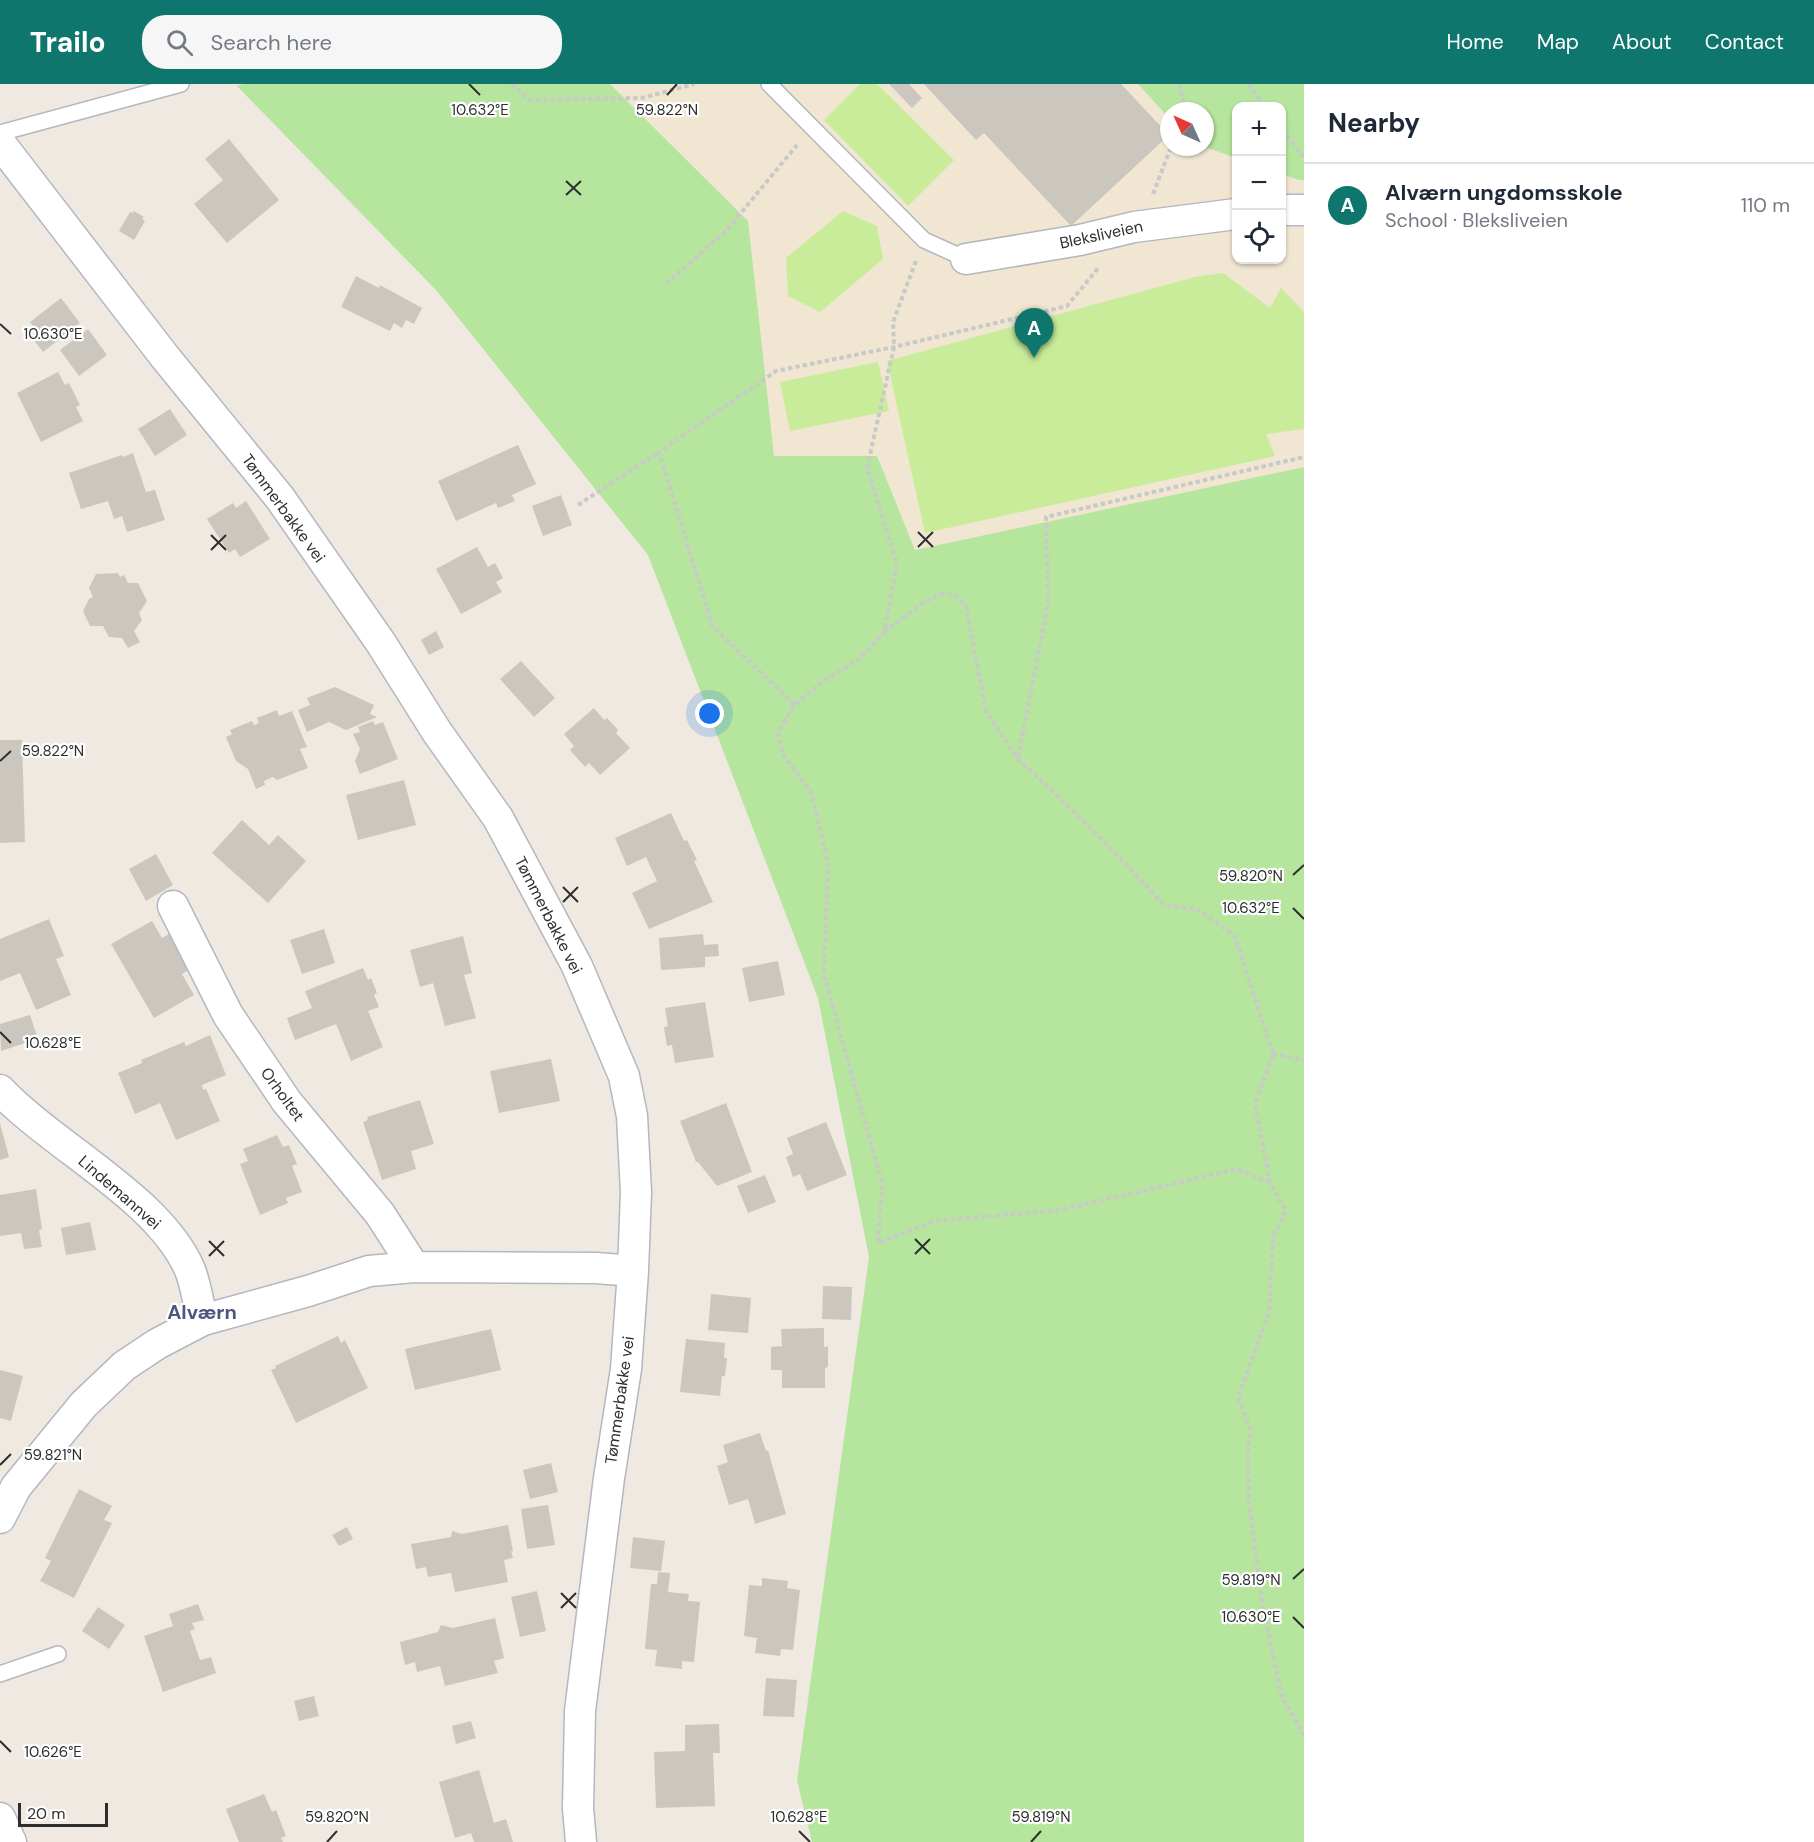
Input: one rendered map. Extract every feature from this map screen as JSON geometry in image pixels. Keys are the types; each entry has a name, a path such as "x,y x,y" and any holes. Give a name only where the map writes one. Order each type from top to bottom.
{"street":[{"name":"Tømmerbakke vei","path":"0,143 165,357 280,498 381,643 437,732 498,818 577,966 624,1077 632,1116 635,1181 633,1271 626,1369 609,1478 580,1711 578,1808 581,1842"},
{"path":"1286,210 1304,210"},
{"name":"Bleksliveien","path":"966,259 1080,240 1134,227 1232,215"},
{"name":"Orholtet","path":"172,906 228,1015 287,1102 380,1214 414,1267"},
{"name":"Lindemannvei","path":"0,1090 35,1123 145,1210 170,1236 190,1270 202,1320"},
{"path":"0,1518 16,1487 92,1396 124,1366 157,1344 202,1320 308,1291 369,1271 414,1267 596,1268 633,1271"},
{"path":"0,1818 11,1842"}],"lane":[{"path":"0,133 181,84"},
{"path":"769,84 924,240 966,259"},
{"path":"0,1674 58,1654"}],"path":[{"path":"512,84 529,100 642,98 694,84"},
{"path":"1179,84 1183,102"},
{"path":"1249,84 1261,102"},
{"path":"666,284 726,231 811,128"},
{"path":"1286,136 1304,157"},
{"path":"1134,227 1153,194 1168,156"},
{"path":"884,633 897,563 867,468 894,347 893,322 924,240"},
{"path":"578,505 776,371 894,347 1067,306 1104,262"},
{"path":"659,452 712,625 794,705"},
{"path":"1018,759 1048,603 1046,517 1304,457"},
{"path":"1270,1183 1237,1169 1060,1210 935,1221 878,1243 882,1183 824,975 828,863 811,792 783,755 778,734 794,705 825,680 859,659 884,633 924,602 941,594 955,595 966,606 986,712 1018,759 1096,833 1164,904 1200,910 1234,936 1273,1054 1255,1104 1270,1183 1286,1211 1273,1236 1269,1312 1238,1398 1250,1428 1248,1453 1250,1503 1263,1607 1282,1697 1304,1735"},
{"path":"1273,1054 1304,1060"}],"shaded area":[{"path":"610,84 1138,84 1160,108 1160,156 1214,156 1214,150 1232,157 1232,264 1286,264 1286,175 1304,180 1304,467 915,550 877,456 774,456 748,221"}],"green space":[{"path":"243,84 610,84 748,221 774,456 877,456 915,550 1304,467 1304,1842 812,1842 797,1780 869,1257 818,998 648,555 436,290 237,86"},
{"path":"860,84 877,84 954,160 908,206 824,120"},
{"path":"1138,84 1304,84 1304,180 1286,175 1286,102 1232,102 1232,157 1214,150 1214,102 1160,102 1160,108"},
{"path":"843,211 877,226 883,259 820,312 788,296 786,258"},
{"path":"1223,273 1270,308 1281,288 1304,312 1304,429 1266,434 1275,456 925,533 887,361 1195,277"},
{"path":"878,362 889,411 790,431 780,382"}],"building":[{"path":"889,84 909,84 922,98 912,108"},
{"path":"924,84 1121,84 1160,125 1160,143 1071,226 984,133 976,140"},
{"path":"229,139 279,200 227,243 194,204 223,180 205,159"},
{"path":"134,211 144,217 142,219 145,221 134,240 119,231 130,212"},
{"path":"356,276 379,288 380,285 422,308 414,324 406,320 402,328 394,323 390,331 341,307"},
{"path":"61,298 80,323 43,352 33,339 39,334 30,322"},
{"path":"88,329 107,355 79,376 60,350"},
{"path":"58,372 65,385 69,383 80,405 76,407 83,421 41,442 17,393"},
{"path":"170,409 187,435 155,456 138,429"},
{"path":"518,445 536,484 512,495 515,501 498,508 496,503 456,521 438,481"},
{"path":"133,453 146,492 155,490 165,520 127,532 122,516 114,519 108,501 81,509 69,473"},
{"path":"561,495 572,525 543,536 532,506"},
{"path":"246,501 270,539 240,557 235,549 229,553 207,519 233,503 236,508"},
{"path":"477,547 488,567 495,563 503,578 496,582 502,592 461,614 436,569"},
{"path":"118,573 120,577 124,575 128,583 138,583 147,601 139,613 142,620 134,631 140,642 128,648 122,638 109,637 103,626 90,626 83,611 89,599 93,597 89,588 96,574"},
{"path":"436,631 444,647 429,655 421,640"},
{"path":"521,661 555,698 534,717 500,679"},
{"path":"335,687 374,705 370,714 377,717 346,730 329,722 307,732 298,710 310,705 307,698"},
{"path":"594,708 604,720 607,718 618,730 616,733 630,748 600,775 589,763 585,767 570,750 574,746 564,734"},
{"path":"277,710 279,716 292,711 307,747 300,749 308,768 277,780 273,777 264,781 265,785 256,789 248,769 236,761 226,737 232,734 230,730 252,721 254,725 259,723 257,718"},
{"path":"373,721 375,725 383,722 398,759 360,774 355,761 360,749 353,734 360,732 358,727"},
{"path":"0,740 22,740 25,842 0,843"},
{"path":"404,780 416,825 358,840 346,795"},
{"path":"671,813 684,841 687,840 697,860 694,861 713,902 649,929 632,893 657,881 646,857 627,866 615,838"},
{"path":"242,820 269,845 278,835 306,861 268,903 212,853"},
{"path":"156,854 173,885 146,901 129,869"},
{"path":"49,919 64,956 56,959 71,995 36,1010 20,973 0,981 0,939"},
{"path":"152,921 162,938 174,931 195,966 182,974 194,995 154,1018 111,944"},
{"path":"324,929 335,963 302,974 290,940"},
{"path":"703,934 704,945 718,944 719,956 705,957 705,967 661,970 659,938"},
{"path":"463,936 472,973 464,975 476,1018 445,1026 433,983 420,987 410,950"},
{"path":"778,961 785,995 749,1002 742,968"},
{"path":"363,968 368,980 371,978 377,993 374,995 379,1007 368,1011 383,1047 351,1061 336,1024 295,1040 287,1018 312,1008 305,991"},
{"path":"705,1002 714,1057 675,1063 672,1045 667,1046 664,1027 668,1026 665,1008"},
{"path":"30,1015 38,1039 1,1051 0,1024"},
{"path":"210,1035 226,1075 202,1085 220,1121 176,1140 160,1103 135,1114 118,1073 142,1063 141,1060 184,1042 186,1046"},
{"path":"551,1059 560,1101 499,1113 490,1071"},
{"path":"420,1100 434,1144 411,1151 416,1169 382,1180 363,1122 368,1120 367,1117"},
{"path":"726,1103 752,1172 717,1186 696,1162 680,1121"},
{"path":"826,1122 847,1175 807,1191 800,1174 793,1177 786,1157 793,1154 787,1138"},
{"path":"0,1123 9,1157 0,1160"},
{"path":"277,1135 283,1147 289,1145 297,1164 292,1166 302,1192 286,1198 288,1203 260,1215 240,1164 248,1161 243,1149"},
{"path":"765,1175 776,1202 748,1213 737,1186"},
{"path":"36,1189 42,1229 39,1230 42,1247 24,1249 21,1233 0,1236 0,1195"},
{"path":"90,1222 96,1250 66,1255 61,1228"},
{"path":"823,1286 852,1287 851,1320 822,1319"},
{"path":"711,1294 751,1298 748,1333 708,1330"},
{"path":"824,1328 824,1347 828,1346 825,1388 782,1388 782,1370 771,1370 771,1347 782,1346 781,1329"},
{"path":"491,1329 501,1370 415,1390 405,1349"},
{"path":"338,1336 341,1343 345,1340 368,1388 296,1423 271,1370"},
{"path":"686,1339 725,1343 724,1358 727,1358 720,1396 680,1392"},
{"path":"0,1370 23,1376 11,1421 0,1418"},
{"path":"760,1433 766,1451 768,1450 786,1514 755,1524 748,1499 729,1505 717,1466 728,1462 723,1445"},
{"path":"551,1463 558,1492 530,1499 523,1470"},
{"path":"79,1489 112,1506 104,1520 112,1523 74,1598 40,1581 51,1561 45,1558"},
{"path":"548,1505 555,1545 527,1549 521,1509"},
{"path":"508,1525 513,1558 504,1560 508,1582 455,1592 451,1573 428,1577 426,1567 416,1569 411,1544 451,1537 452,1531 462,1534"},
{"path":"347,1527 353,1539 339,1546 332,1535"},
{"path":"633,1537 665,1541 661,1571 630,1568"},
{"path":"658,1572 670,1573 668,1592 689,1594 688,1601 700,1602 694,1662 682,1661 682,1669 655,1666 657,1650 645,1649 651,1584 657,1584"},
{"path":"762,1578 788,1581 787,1588 800,1590 793,1650 781,1649 780,1656 755,1653 757,1638 744,1636 749,1585 762,1586"},
{"path":"537,1591 546,1631 520,1637 511,1597"},
{"path":"198,1604 204,1620 192,1623 195,1629 190,1631 200,1660 211,1657 216,1673 163,1692 144,1636 173,1626 169,1614"},
{"path":"98,1607 125,1625 109,1649 82,1631"},
{"path":"495,1618 504,1658 494,1661 498,1673 445,1686 440,1666 417,1672 415,1662 405,1665 400,1642 438,1632 441,1625 453,1628"},
{"path":"766,1678 797,1680 794,1717 763,1716"},
{"path":"314,1696 319,1716 299,1721 294,1701"},
{"path":"471,1721 476,1738 456,1744 452,1726"},
{"path":"719,1724 720,1753 713,1753 715,1806 656,1808 654,1752 685,1751 685,1725"},
{"path":"479,1770 494,1823 506,1819 513,1842 474,1842 471,1833 455,1838 439,1782"},
{"path":"264,1794 272,1812 276,1810 286,1836 281,1838 283,1842 239,1842 226,1809"}],"place":[{"name":"Alværn ungdomsskole","path":"1034,358"}],"district":[{"name":"Alværn","path":"202,1312"}]}
